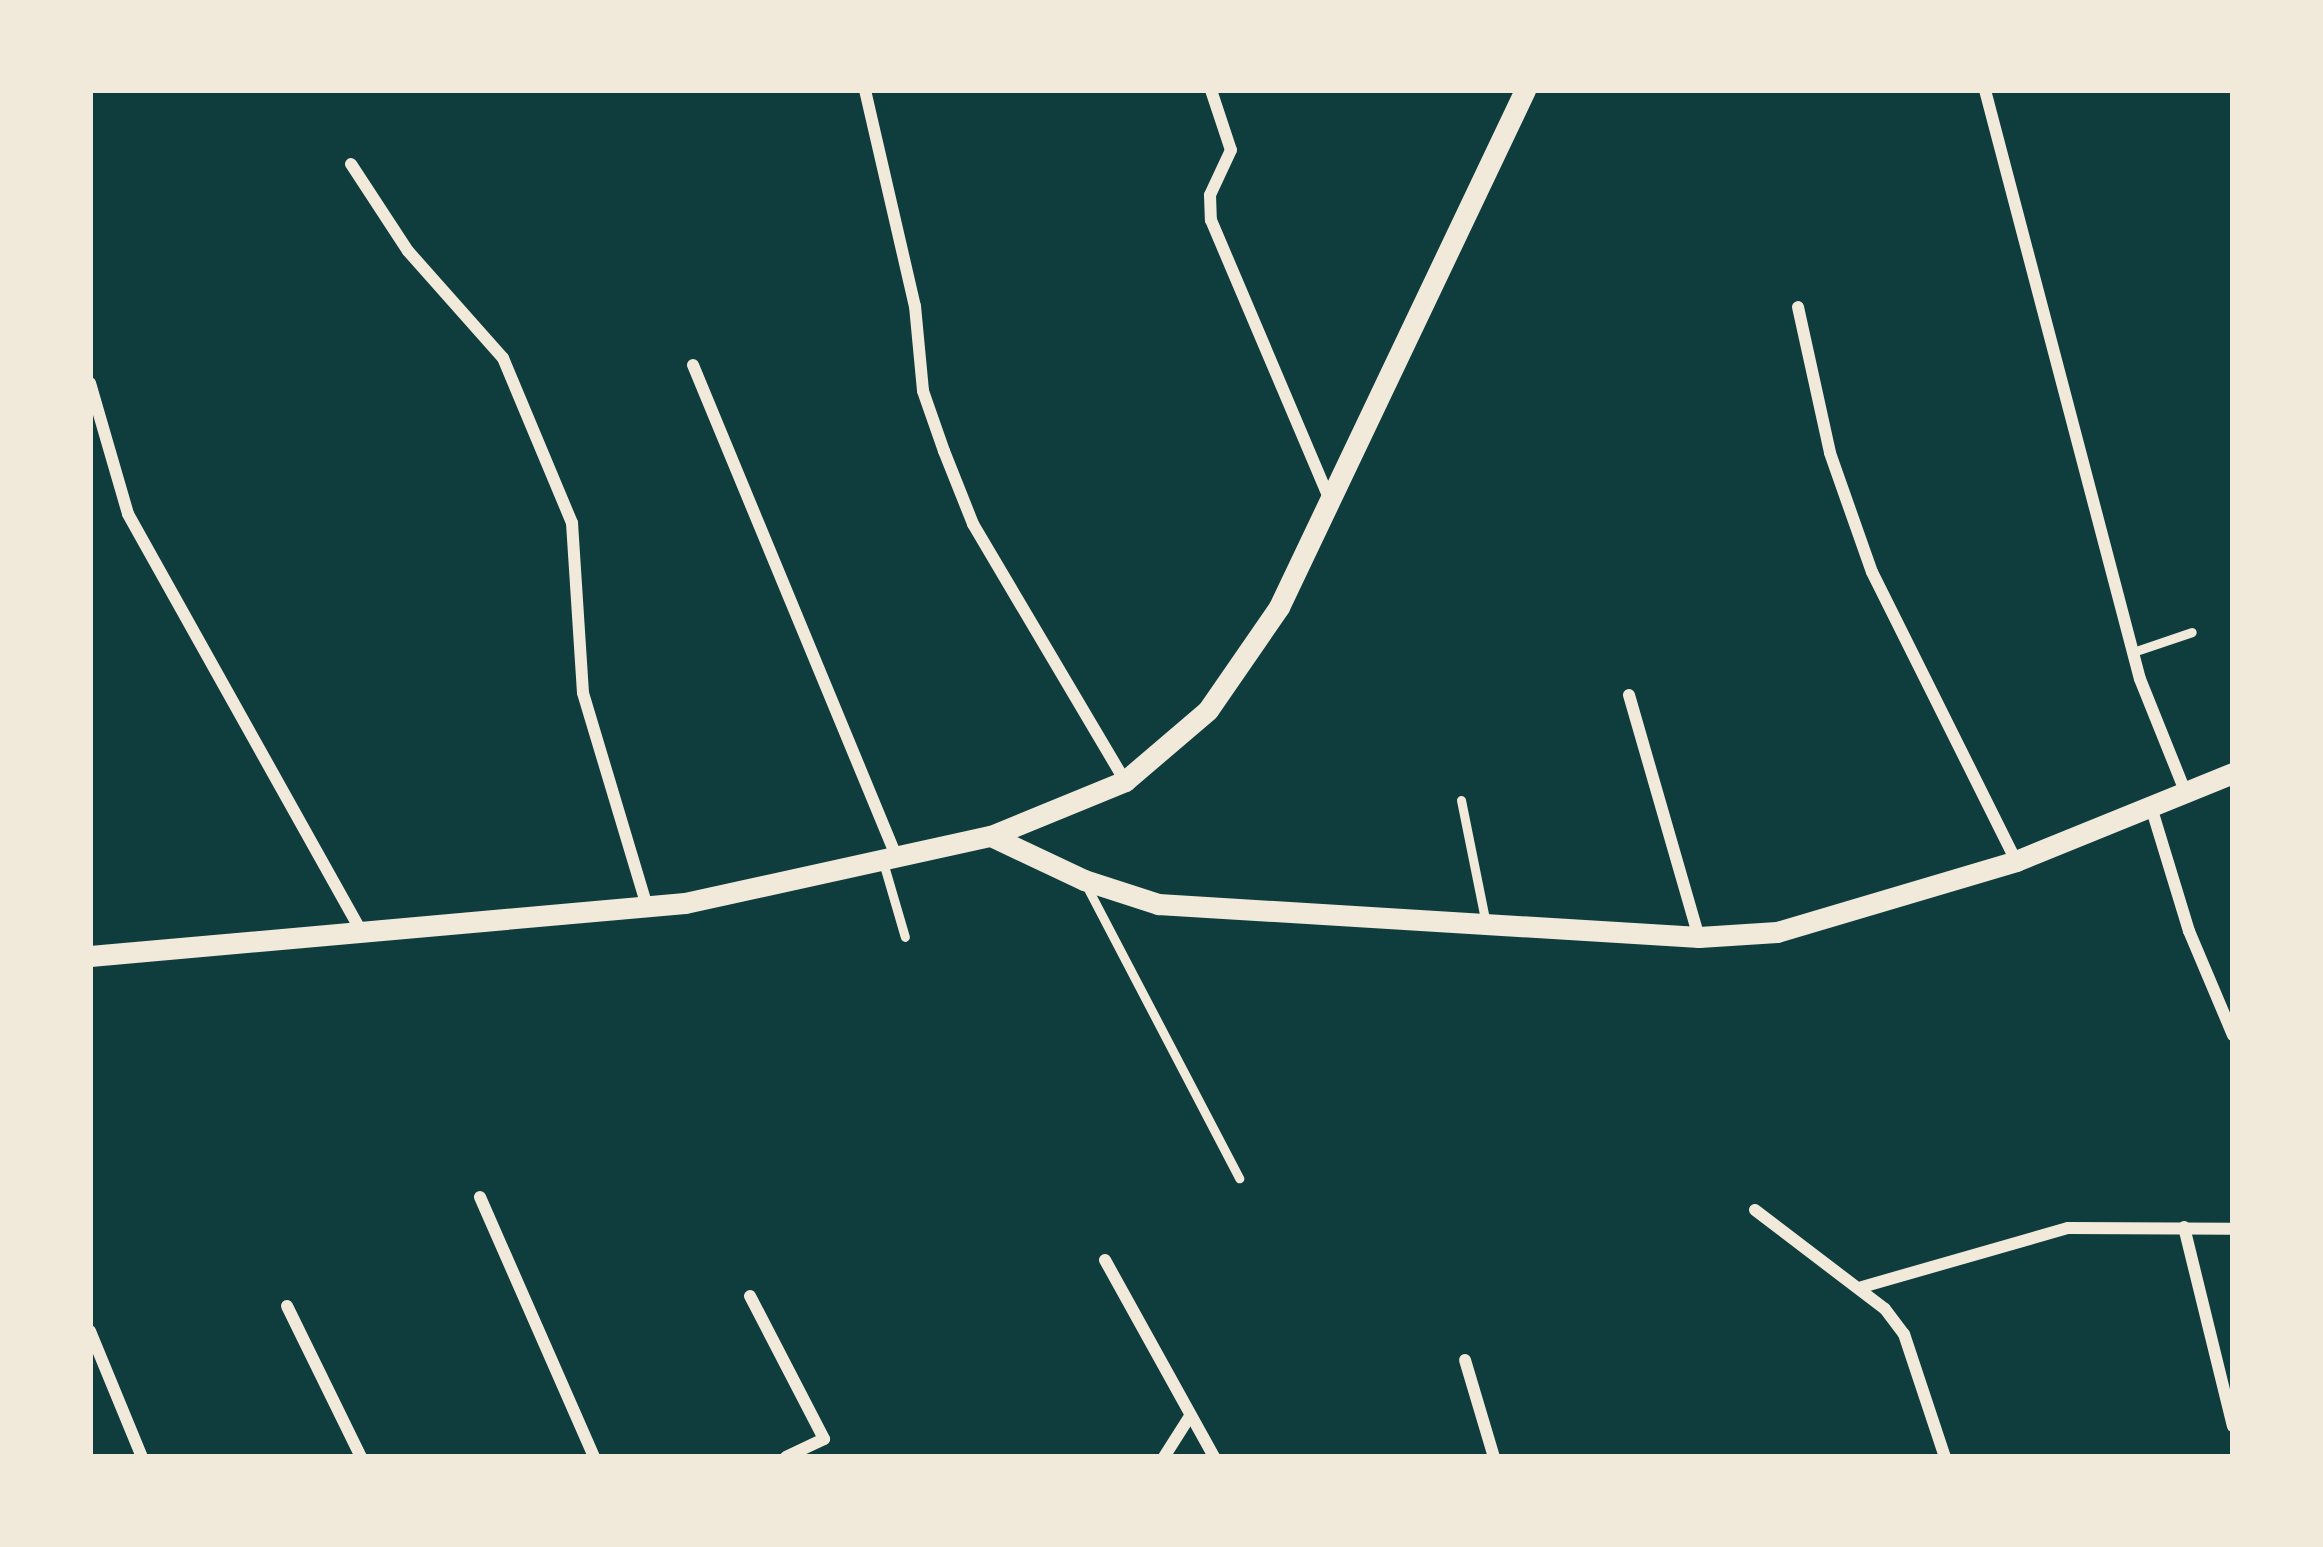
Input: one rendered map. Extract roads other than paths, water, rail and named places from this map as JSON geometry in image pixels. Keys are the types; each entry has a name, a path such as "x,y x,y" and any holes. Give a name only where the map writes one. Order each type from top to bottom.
{"street":[{"path":"865,90 915,306 923,391 944,451 973,524 1125,781"},
{"path":"1211,90 1231,150 1210,195 1211,220 1329,499"},
{"path":"90,956 647,906 991,836 1125,781 1208,710 1279,607 1525,90"},
{"path":"1985,90 2133,652 2187,796"},
{"path":"351,164 408,251 503,358 572,523 583,693 647,906"},
{"path":"1798,307 1830,453 1872,572 2016,861"},
{"path":"693,365 890,860"},
{"path":"90,383 128,514 362,932"},
{"path":"1629,695 1699,937"},
{"path":"991,836 1084,880 1159,904 1699,937 1777,932 2016,861 2187,796 2233,773"},
{"path":"2152,810 2189,931 2233,1035"},
{"path":"480,1197 594,1457"},
{"path":"1755,1210 1862,1287 1904,1334 1945,1457"},
{"path":"2184,1227 2233,1426"},
{"path":"1862,1287 2068,1228 2233,1229"},
{"path":"1105,1260 1214,1457"},
{"path":"750,1296 824,1439 786,1457"},
{"path":"287,1306 361,1457"},
{"path":"90,1331 142,1457"},
{"path":"1465,1360 1494,1457"},
{"path":"1164,1457 1190,1416"}],"lane":[{"path":"2133,652 2192,632"},
{"path":"1461,800 1486,924"},
{"path":"890,860 905,937"},
{"path":"1084,880 1239,1178"}]}
